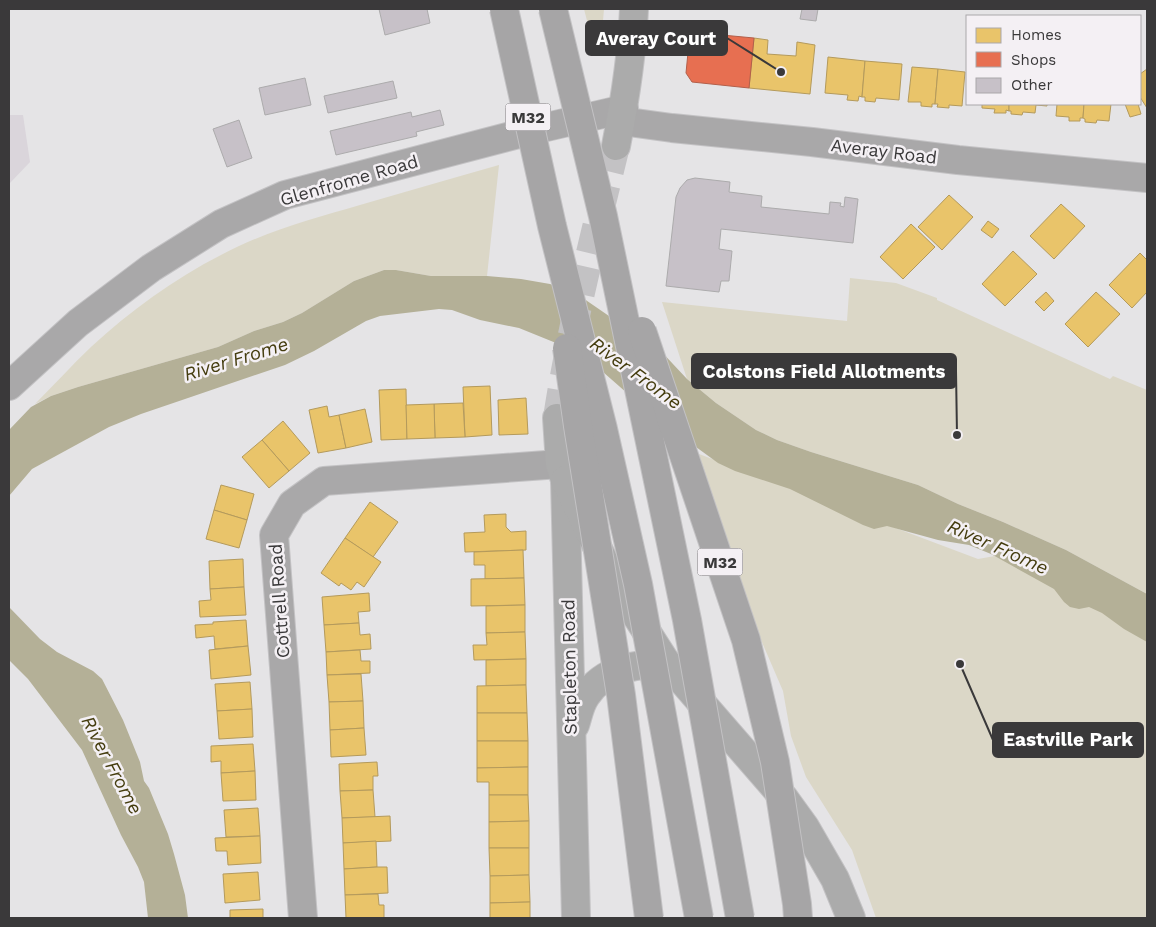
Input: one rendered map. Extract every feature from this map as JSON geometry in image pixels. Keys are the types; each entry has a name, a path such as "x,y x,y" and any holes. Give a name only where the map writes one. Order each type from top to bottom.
{"highway":[{"name":"M32","path":"504,9 552,226 603,429 638,584 699,918"},
{"name":"M32","path":"553,9 603,216 686,620 740,918"},
{"name":"M32","path":"603,216 746,640 774,762 798,918"},
{"name":"M32","path":"552,226 578,426 621,694 649,918"}],"main road":[{"path":"620,125 631,55 634,9"},
{"name":"Stapleton Road","path":"557,418 562,472 576,918"},
{"path":"562,472 612,578 666,662 784,798 805,827 835,880 850,918"},
{"path":"571,736 585,697 597,683 610,673 638,665 666,662"}],"street":[{"name":"Averay Road","path":"620,125 672,128 812,142 958,160 1147,178"},
{"name":"Glenfrome Road","path":"9,386 78,322 151,268 221,224 285,195 529,132 620,125"},
{"name":"Cottrell Road","path":"303,918 274,535 292,504 324,481 562,472"}],"shaded area":[{"path":"584,9 604,9 601,44 596,56"},
{"path":"9,115 23,115 30,162 9,184"},
{"path":"499,165 487,276 431,276 396,270 384,270 354,281 302,313 283,322 254,331 218,347 78,387 51,396 35,404 84,354 121,321 169,285 221,255 289,226"},
{"path":"850,278 896,283 937,298 937,300 1110,379 1113,376 1147,390 1147,594 1066,550 918,485 777,440 756,430 716,403 687,379 662,302 847,321"},
{"path":"699,454 978,559 995,556 1147,623 1147,918 876,918 852,850 806,777 791,736 783,691 731,570"}],"water":[{"name":"River Frome","path":"384,270 396,270 431,276 487,276 521,279 550,284 577,294 609,316 636,331 658,348 687,379 716,403 756,430 811,452 918,485 1066,550 1147,594 1147,642 1124,629 1102,613 1089,607 1079,609 1070,607 1054,589 991,554 969,545 938,540 887,526 874,529 790,489 735,471 718,463 652,415 603,372 556,343 519,328 480,320 452,310 439,309 380,316 366,321 314,351 285,365 141,414 109,427 32,469 9,496 9,430 31,407 51,396 218,347 254,331 283,322 302,313 354,281"},
{"name":"River Frome","path":"9,607 40,639 57,652 93,671 102,679 123,720 140,762 144,781 149,788 168,834 185,895 188,918 148,918 144,882 82,750 28,679 9,660"}],"building: Homes":[{"path":"754,38 768,40 767,54 796,56 797,42 815,45 810,94 749,88"},
{"path":"828,57 865,61 862,97 859,96 858,101 847,100 848,95 825,93"},
{"path":"865,61 902,64 899,100 876,98 875,102 865,101 865,97 862,97"},
{"path":"912,67 938,69 935,104 932,104 932,107 921,106 921,102 908,102"},
{"path":"938,69 965,72 962,106 949,105 949,108 937,107 938,104 935,104"},
{"path":"1147,69 1147,108 1141,99 1141,73"},
{"path":"982,105 1009,105 1009,111 1006,110 1006,113 994,113 995,109 982,108"},
{"path":"1009,105 1036,105 1035,113 1023,112 1022,115 1011,114 1011,111 1009,111"},
{"path":"1057,105 1084,105 1083,118 1080,118 1080,121 1069,121 1069,117 1056,116"},
{"path":"1084,105 1111,105 1109,121 1085,122 1083,118"},
{"path":"1125,105 1138,105 1141,114 1130,117"},
{"path":"949,195 973,217 942,250 918,227"},
{"path":"1061,204 1085,226 1054,259 1030,236"},
{"path":"988,221 999,229 992,238 981,230"},
{"path":"911,224 935,247 903,279 880,257"},
{"path":"1013,251 1037,274 1005,306 982,284"},
{"path":"1140,253 1147,260 1147,292 1132,308 1109,285"},
{"path":"1046,292 1054,301 1044,311 1035,302"},
{"path":"1096,292 1120,314 1088,347 1065,324"},
{"path":"490,386 492,435 465,437 463,387"},
{"path":"406,389 407,439 381,440 379,390"},
{"path":"526,398 528,434 499,435 498,400"},
{"path":"463,403 465,437 435,438 434,404"},
{"path":"434,404 435,438 407,439 406,405"},
{"path":"327,406 329,417 339,415 346,448 318,453 309,410"},
{"path":"365,409 372,442 346,448 339,415"},
{"path":"283,421 310,453 289,471 262,440"},
{"path":"262,440 289,471 269,488 242,457"},
{"path":"221,485 254,494 247,520 214,510"},
{"path":"370,502 398,522 373,557 345,538"},
{"path":"214,510 247,520 239,548 206,539"},
{"path":"506,514 506,527 511,532 526,531 526,550 465,552 464,533 485,532 484,515"},
{"path":"345,538 381,562 364,587 357,582 351,590 341,583 339,586 321,573"},
{"path":"523,550 524,578 485,579 485,565 474,565 474,552"},
{"path":"243,559 244,587 210,589 209,561"},
{"path":"524,578 525,605 471,606 471,579"},
{"path":"244,587 246,615 200,617 199,601 211,600 210,589"},
{"path":"369,593 370,611 358,612 359,623 324,625 322,597"},
{"path":"525,605 525,632 486,633 486,606"},
{"path":"246,620 248,646 215,649 214,636 196,638 195,625"},
{"path":"359,623 360,635 370,634 371,649 326,652 324,625"},
{"path":"525,632 526,659 474,660 473,645 487,645 486,633"},
{"path":"248,646 251,675 211,679 209,650"},
{"path":"360,650 361,661 370,661 370,673 327,675 326,652"},
{"path":"526,659 526,685 486,686 486,660"},
{"path":"361,674 363,701 329,702 327,675"},
{"path":"250,682 252,709 217,711 215,684"},
{"path":"526,685 527,713 477,713 477,686"},
{"path":"363,701 364,728 330,730 329,702"},
{"path":"252,709 253,737 219,739 217,711"},
{"path":"477,713 527,713 528,741 477,741"},
{"path":"364,728 366,755 331,757 330,730"},
{"path":"477,741 528,741 528,767 477,768"},
{"path":"253,744 255,771 221,773 221,761 211,762 211,746"},
{"path":"377,762 378,776 373,776 373,790 340,791 339,764"},
{"path":"528,767 528,795 489,795 489,782 477,782 477,768"},
{"path":"255,771 256,800 223,801 221,773"},
{"path":"373,790 375,817 342,818 340,791"},
{"path":"489,795 528,795 529,821 489,822"},
{"path":"258,808 260,836 226,837 224,810"},
{"path":"390,816 391,841 343,843 342,818"},
{"path":"529,821 529,848 489,848 489,822"},
{"path":"260,836 261,863 228,865 227,851 216,851 215,838"},
{"path":"376,841 377,867 344,869 343,843"},
{"path":"489,848 529,848 529,875 490,876"},
{"path":"387,867 388,893 345,895 344,869"},
{"path":"258,872 260,900 225,903 223,874"},
{"path":"529,875 530,902 490,903 490,876"},
{"path":"378,894 379,905 384,905 384,918 346,918 345,895"},
{"path":"530,902 530,918 490,918 490,903"},
{"path":"263,909 263,918 230,918 230,910"}],"building: Shops":[{"path":"690,32 754,38 749,88 692,82 686,73"}],"building: Other":[{"path":"379,9 427,9 430,23 385,35"},
{"path":"802,9 818,9 816,21 800,19"},
{"path":"305,78 311,105 265,115 259,88"},
{"path":"393,81 397,98 328,113 324,96"},
{"path":"440,110 444,125 416,132 417,136 336,155 330,131 411,112 412,117"},
{"path":"239,120 252,158 227,167 213,129"},
{"path":"695,178 730,182 729,192 762,196 761,207 829,214 830,202 841,203 840,206 844,207 845,197 858,199 853,243 721,229 719,249 732,251 729,281 721,281 719,292 666,286 676,197 680,188 687,180"}],"tunnel":[{"path":"557,418 576,315 616,146"}],"place":[{"name":"Averay Court","path":"781,72"},
{"name":"Colstons Field Allotments","path":"957,435"},
{"name":"Eastville Park","path":"960,664"}]}
